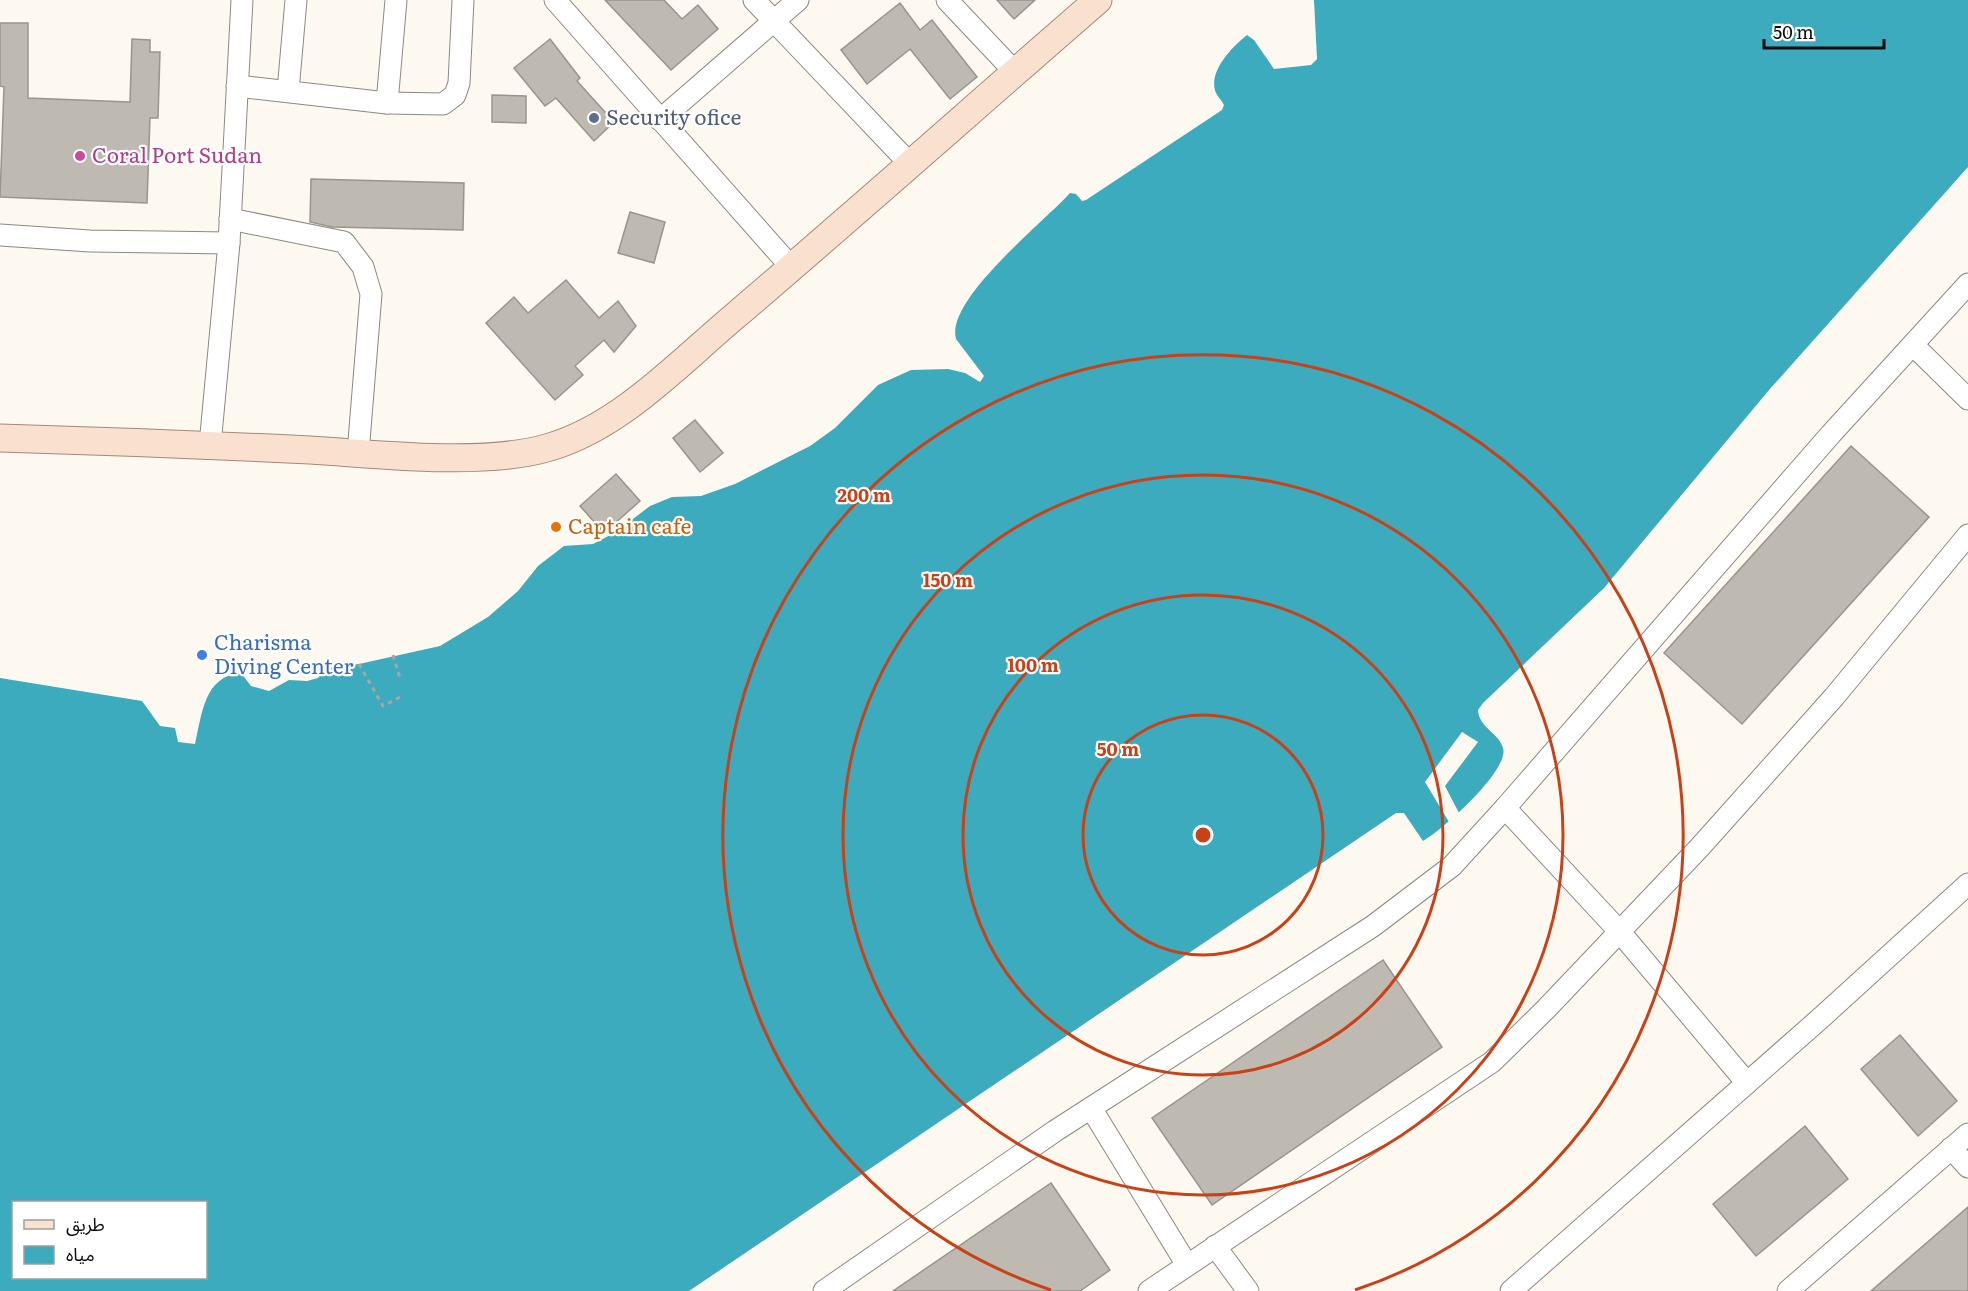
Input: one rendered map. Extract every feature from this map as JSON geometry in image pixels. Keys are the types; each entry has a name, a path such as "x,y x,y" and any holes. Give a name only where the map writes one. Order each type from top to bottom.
{"main road":[{"path":"0,438 358,453 518,455 551,447 579,436 609,418 649,388 792,267 1098,0"}],"street":[{"path":"210,445 229,243 242,0"},
{"path":"288,91 296,0"},
{"path":"387,103 396,0"},
{"path":"237,86 387,103 443,104 455,95 459,83 463,0"},
{"path":"555,0 792,267"},
{"path":"754,0 910,164"},
{"path":"660,120 798,0"},
{"path":"947,0 1015,72"},
{"path":"230,219 344,242 363,267 371,294 358,453"},
{"path":"0,235 90,241 229,243"},
{"path":"824,1291 1091,1107 1373,926 1452,866 1824,443 1968,284"},
{"path":"1913,345 1968,399"},
{"path":"1149,1291 1492,1062 1700,847 1834,697 1966,539"},
{"path":"1505,808 1619,932 1747,1083"},
{"path":"1511,1291 1968,884"},
{"path":"1091,1107 1187,1265"},
{"path":"1788,1291 1968,1134"},
{"path":"1952,1148 1968,1167"},
{"path":"1215,1246 1248,1291"}],"path":[{"path":"393,655 400,678"},
{"path":"359,664 383,706 404,695"}],"water":[{"path":"1314,0 1968,0 1968,167 1769,390 1604,588 1483,703 1478,710 1479,716 1501,743 1502,758 1486,784 1458,813 1423,841 1404,813 1396,813 689,1291 0,1291 0,678 142,701 160,726 175,728 178,742 195,744 207,698 219,681 229,676 241,673 251,686 269,691 289,680 307,681 318,678 325,669 332,667 359,664 440,646 488,617 518,591 538,566 564,546 593,544 616,532 650,506 672,497 701,496 735,484 810,446 835,428 878,385 911,370 948,369 965,373 980,382 984,376 956,339 957,323 966,304 980,283 999,262 1070,193 1076,194 1082,201 1086,200 1222,110 1224,105 1214,85 1218,68 1247,35 1254,40 1274,69 1311,65 1317,59"}],"pier":[{"path":"1462,732 1478,742 1445,786 1459,813 1449,822 1425,782"}],"building":[{"path":"605,0 664,0 682,19 698,5 718,29 671,70"},
{"path":"997,0 1035,0 1014,19"},
{"path":"900,3 920,30 932,20 977,77 950,99 910,49 867,84 841,50"},
{"path":"0,23 28,23 28,98 130,102 132,39 150,40 150,52 160,52 158,118 150,118 147,203 0,197 4,87 0,86"},
{"path":"550,39 580,78 577,81 614,122 594,141 556,98 545,106 514,68"},
{"path":"492,95 526,96 526,123 492,122"},
{"path":"311,179 464,183 463,230 332,227 310,222"},
{"path":"630,212 665,222 654,263 618,253"},
{"path":"566,280 599,318 618,301 636,326 614,352 604,340 575,366 583,375 555,400 486,323 514,297 528,313"},
{"path":"695,420 723,453 700,472 673,438"},
{"path":"1851,446 1929,517 1742,724 1664,653"},
{"path":"616,474 640,501 604,533 580,506"},
{"path":"1383,960 1442,1047 1212,1205 1152,1118"},
{"path":"1900,1035 1957,1101 1918,1136 1861,1069"},
{"path":"1805,1126 1848,1179 1756,1256 1713,1204"},
{"path":"1051,1183 1110,1270 1080,1291 893,1291"},
{"path":"1968,1207 1968,1291 1871,1291"}],"place":[{"name":"Security ofice","path":"594,118"},
{"name":"Coral Port Sudan","path":"80,156"},
{"name":"Captain cafe","path":"556,527"},
{"name":"Charisma Diving Center","path":"202,655"}]}
